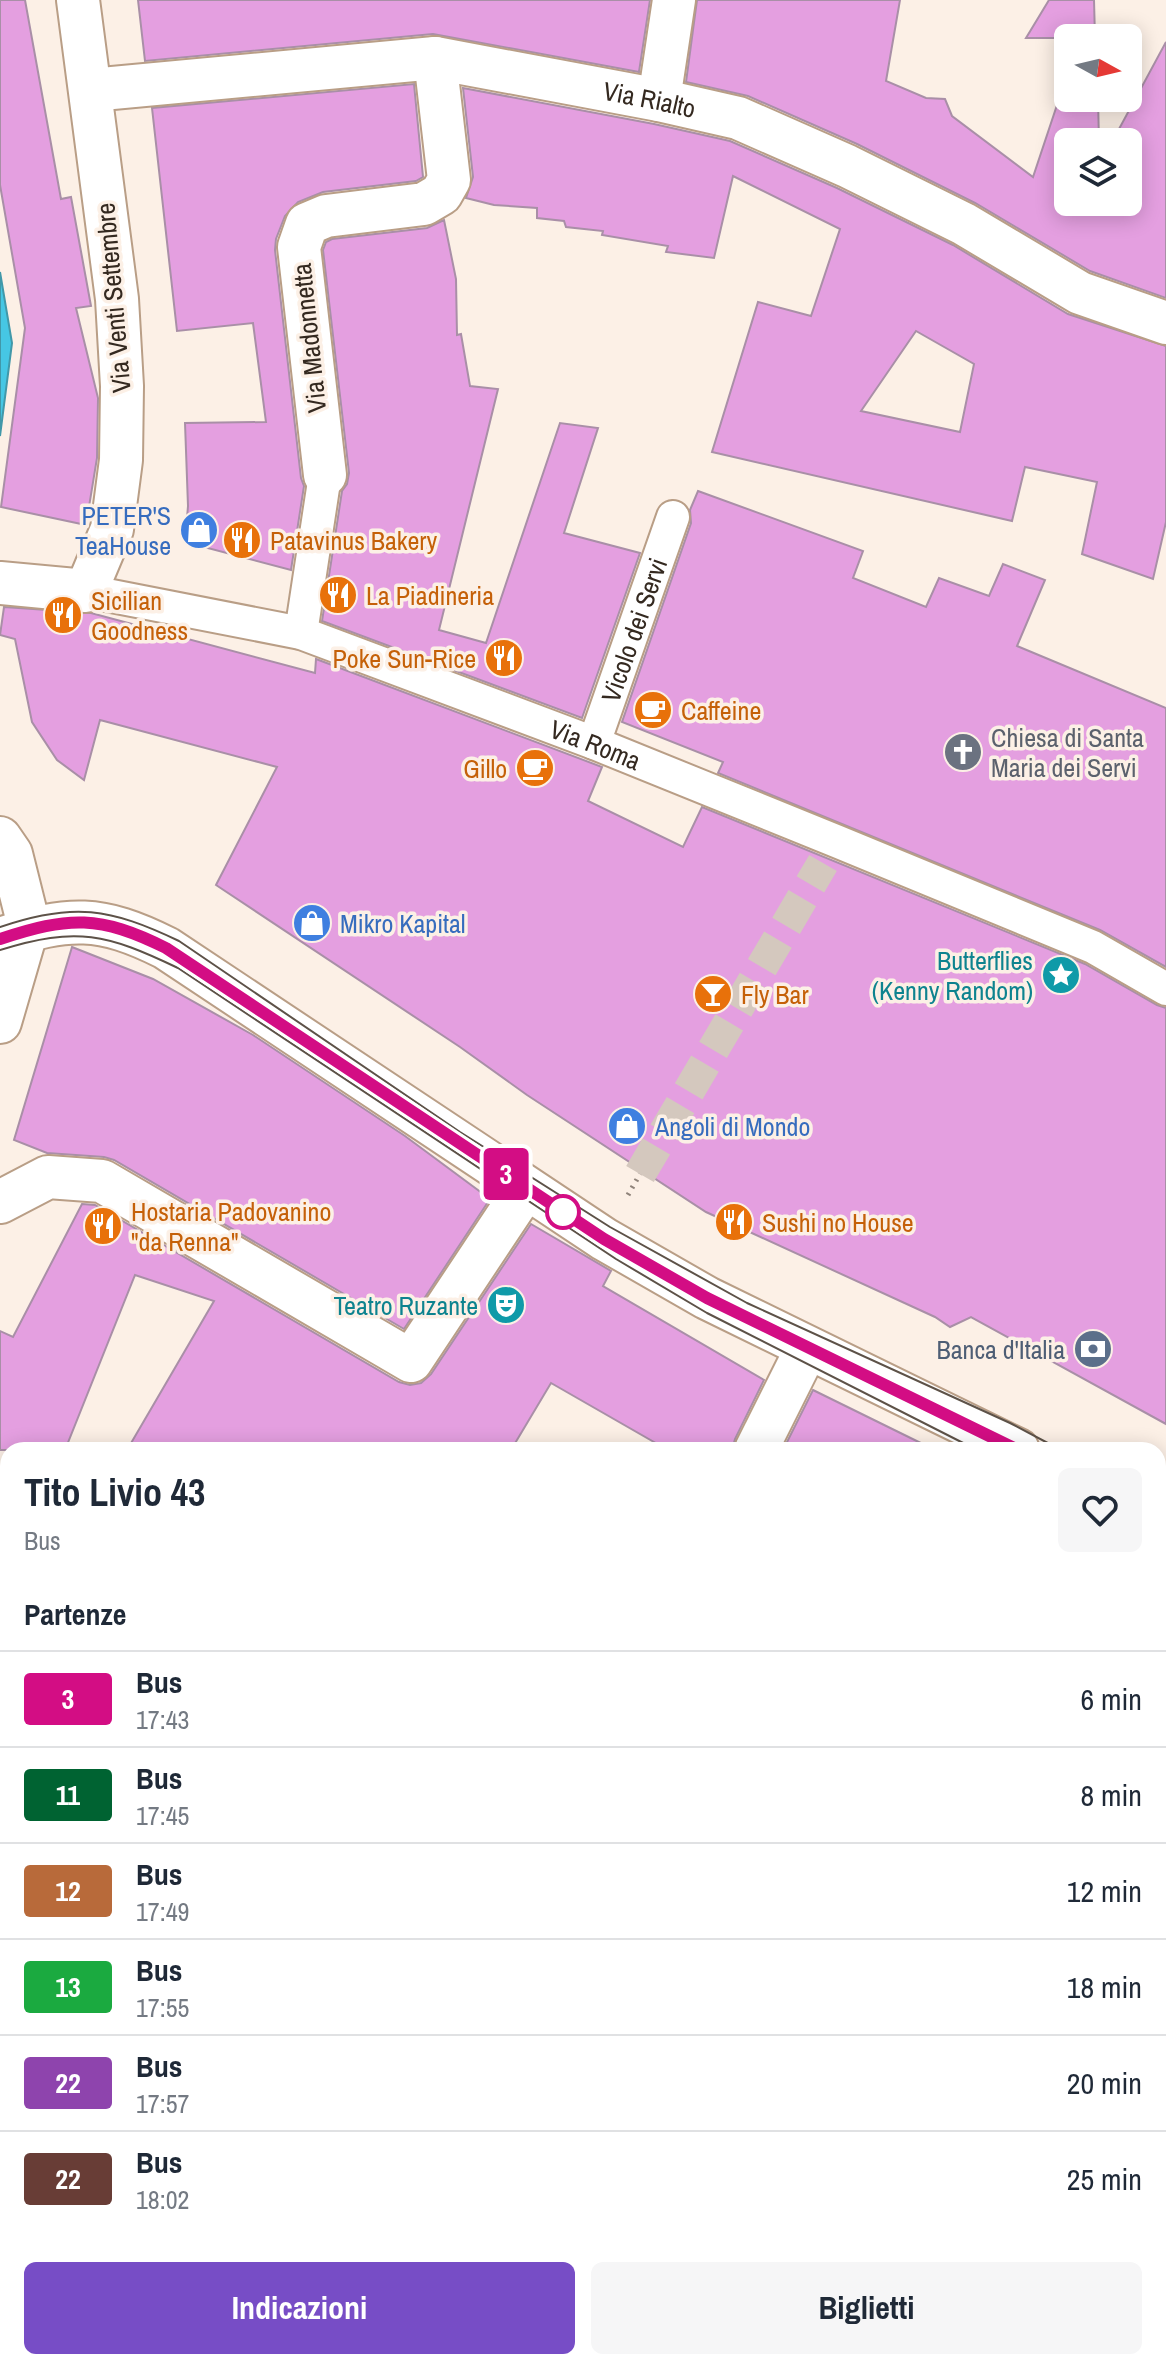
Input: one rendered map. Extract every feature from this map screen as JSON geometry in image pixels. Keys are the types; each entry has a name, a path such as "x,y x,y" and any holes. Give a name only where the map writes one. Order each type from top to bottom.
{"street":[{"name":"Via Venti Settembre","path":"78,0 117,299 122,386 121,460 112,529 86,591"},
{"path":"659,100 674,0"},
{"name":"Via Rialto","path":"91,90 435,58 659,100 738,118 882,181 964,224 1080,293 1166,323"},
{"name":"Via Madonnetta","path":"301,633 325,475 299,247 307,224 326,216 424,204 441,194 449,180 435,58"},
{"name":"Vicolo dei Servi","path":"594,743 673,517"},
{"name":"Via Roma","path":"0,583 86,591 301,633 594,743 830,852 1093,947 1166,989"},
{"path":"0,838 11,854 27,918 13,935 0,1022"},
{"path":"13,935 62,923 99,922 137,934 166,948 604,1239 707,1298 1001,1442"},
{"path":"0,1202 48,1177 102,1181 411,1361 526,1188"},
{"path":"760,1442 807,1348"}],"path":[{"path":"628,1195 640,1174"}],"water":[{"path":"0,272 12,343 0,436"}],"building":[{"path":"0,0 25,0 61,199 71,197 91,306 76,308 98,398 97,458 86,525 1,507 25,328 0,185"},
{"path":"138,0 650,0 639,72 433,34 145,61"},
{"path":"697,0 900,0 886,81 926,98 945,99 952,116 1033,177 1055,112 1098,112 1099,128 1054,128 1054,216 1142,216 1142,128 1120,128 1128,112 1142,112 1142,86 1166,42 1166,298 1090,271 975,203 857,144 748,96 686,82"},
{"path":"1049,0 1094,0 1095,24 1054,24 1054,38 1026,38"},
{"path":"414,84 423,177 416,181 323,192 298,202 285,216 276,239 304,486 291,570 185,542 188,506 185,423 266,422 253,323 177,331 152,108"},
{"path":"463,88 730,141 837,188 953,245 1068,314 1166,346 1166,522 1153,579 1082,554 1097,482 1025,467 1012,521 712,452 758,302 811,316 840,229 733,176 714,258 666,252 668,246 602,235 603,231 566,227 564,221 537,218 537,208 494,205 466,198 473,177","holes":["916,331 974,364 960,432 861,411"]},
{"path":"444,220 456,279 457,335 461,334 470,386 498,389 439,630 486,643 560,423 598,428 564,533 640,553 582,718 322,621 342,491 349,473 323,250 326,242 332,239 427,228"},
{"name":"Chiesa di Santa Maria dei Servi","path":"698,491 863,551 853,578 926,607 939,578 989,596 1003,564 1045,580 1017,646 1166,708 1166,967 1100,930 718,773 723,762 622,722 691,523 690,510"},
{"path":"4,607 91,613 315,673 316,659 602,767 588,801 683,847 702,807 1085,964 1166,1008 1166,1424 971,1317 950,1327 935,1317 706,1212 216,885 277,767 100,720 84,780 57,760 32,722 15,639 0,635"},
{"path":"72,947 153,979 253,1035 405,1136 490,1199 404,1329 114,1160 47,1153 14,1140"},
{"path":"82,1204 95,1205 399,1382 410,1385 421,1383 431,1374 531,1224 611,1271 603,1286 764,1380 734,1442 654,1442 551,1383 516,1442 132,1442 214,1301 135,1275 68,1442 0,1442 0,1331 13,1337"},
{"path":"813,1390 919,1442 787,1442"}],"tunnel":[{"path":"640,1174 823,863"}],"tram line":[{"path":"0,927 49,914 91,912 132,921 179,941 460,1132 610,1227 747,1303 1046,1442"},
{"path":"0,950 50,938 91,937 131,947 178,968 616,1259 707,1313 961,1442"}],"bus line":[{"name":"3","path":"0,939 62,923 99,922 137,934 166,948 604,1239 707,1298 1002,1442"}],"place":[{"name":"PETER'S TeaHouse","path":"199,530"},
{"name":"Patavinus Bakery","path":"242,540"},
{"name":"La Piadineria","path":"338,595"},
{"name":"Sicilian Goodness","path":"63,615"},
{"name":"Poke Sun-Rice","path":"504,658"},
{"name":"Caffeine","path":"653,710"},
{"name":"Chiesa di Santa Maria dei Servi","path":"963,752"},
{"name":"Gillo","path":"535,768"},
{"name":"Mikro Kapital","path":"312,923"},
{"name":"Butterflies (Kenny Random)","path":"1061,975"},
{"name":"Fly Bar","path":"713,994"},
{"name":"Angoli di Mondo","path":"627,1126"},
{"name":"Sushi no House","path":"734,1222"},
{"name":"Hostaria Padovanino \"da Renna\"","path":"103,1226"},
{"name":"Teatro Ruzante","path":"506,1305"},
{"name":"Banca d'Italia","path":"1093,1349"}]}
